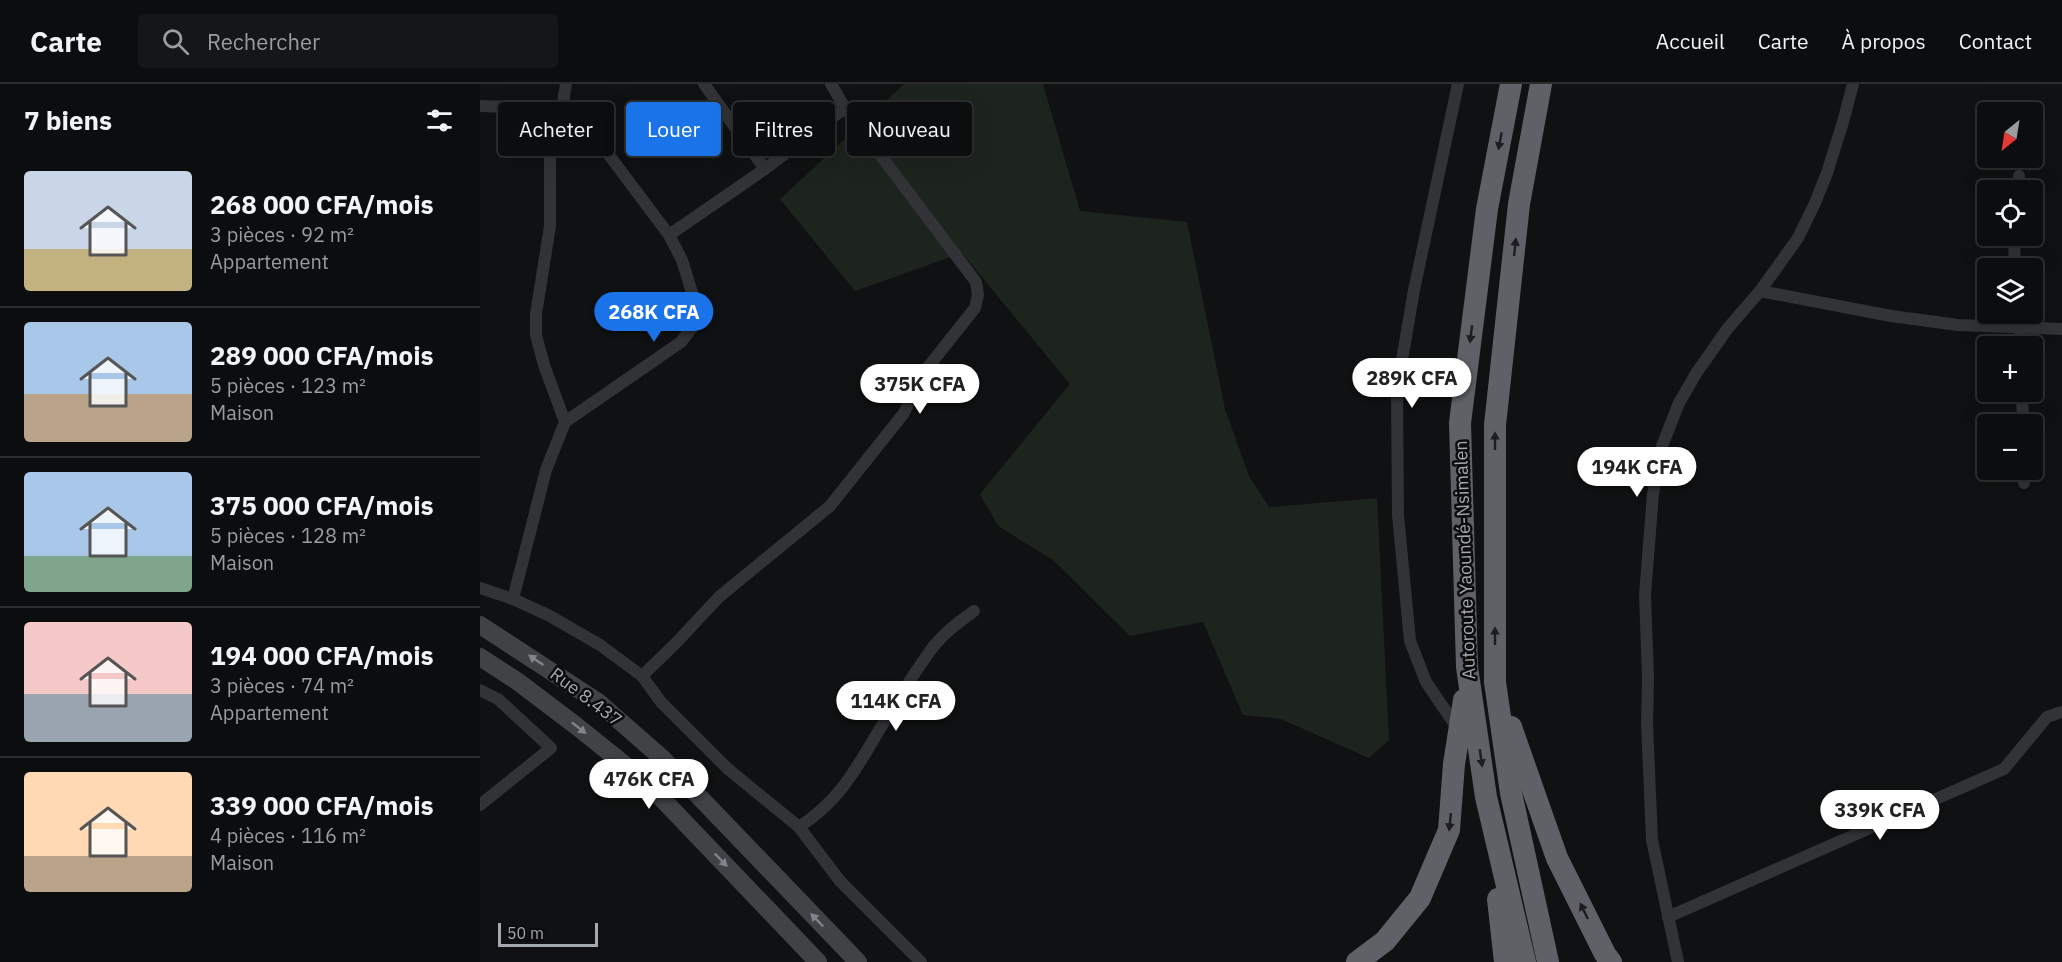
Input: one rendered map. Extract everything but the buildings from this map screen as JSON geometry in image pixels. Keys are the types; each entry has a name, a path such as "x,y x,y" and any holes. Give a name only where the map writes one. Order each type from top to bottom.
{"highway":[{"name":"Autoroute Yaoundé-Nsimalen","path":"1511,84 1487,209 1460,423 1467,668 1486,796 1525,962"},
{"name":"Autoroute Yaoundé-Nsimalen","path":"1541,84 1519,204 1495,425 1495,682 1511,793 1548,962"},
{"path":"1357,962 1385,941 1420,898 1449,830 1454,764 1467,668"},
{"path":"1495,682 1557,858 1611,962"},
{"path":"1511,793 1564,962"},
{"path":"1486,796 1505,962"}],"main road":[{"name":"Rue 8.437","path":"480,625 598,702 662,758 858,962"},
{"name":"Rue 8.437","path":"480,657 517,681 646,782 818,962"}],"street":[{"path":"563,102 566,84"},
{"path":"704,84 765,170"},
{"path":"642,676 719,597 830,506 904,413 921,376 975,308 978,295 975,282 845,108 831,84"},
{"path":"1458,84 1414,290 1397,400 1398,516 1410,641 1426,682 1460,732"},
{"path":"1677,962 1653,840 1649,790 1645,595 1653,494 1662,446 1679,403 1696,372 1728,328 1760,291 1798,238 1815,203 1843,122 1853,84"},
{"path":"480,106 498,107"},
{"path":"669,236 765,170 845,108"},
{"path":"550,156 550,226 536,314 536,335 544,365 565,422"},
{"path":"513,599 546,470 565,422 681,342 694,325 698,309 682,260 669,236 610,156"},
{"path":"2019,176 2019,180"},
{"path":"1760,291 1892,316 1958,325 2062,329"},
{"path":"2020,324 2020,336"},
{"path":"480,588 513,599 550,616 600,645 642,676 662,702 728,769 799,826 840,882 921,962"},
{"path":"799,826 815,816 847,783 933,647 949,629 974,610"},
{"path":"480,690 498,699 550,748 480,805"},
{"path":"1668,917 2004,769 2047,717 2062,712"}],"shaded area":[{"path":"904,84 1043,84 1080,211 1187,222 1225,409 1249,476 1269,507 1377,498 1389,740 1369,758 1281,719 1243,715 1203,622 1130,636 1053,560 998,526 980,494 1070,384 962,253 855,291 780,199 826,156 835,156 835,148 847,137 847,156 972,156 972,102 885,102"}]}
